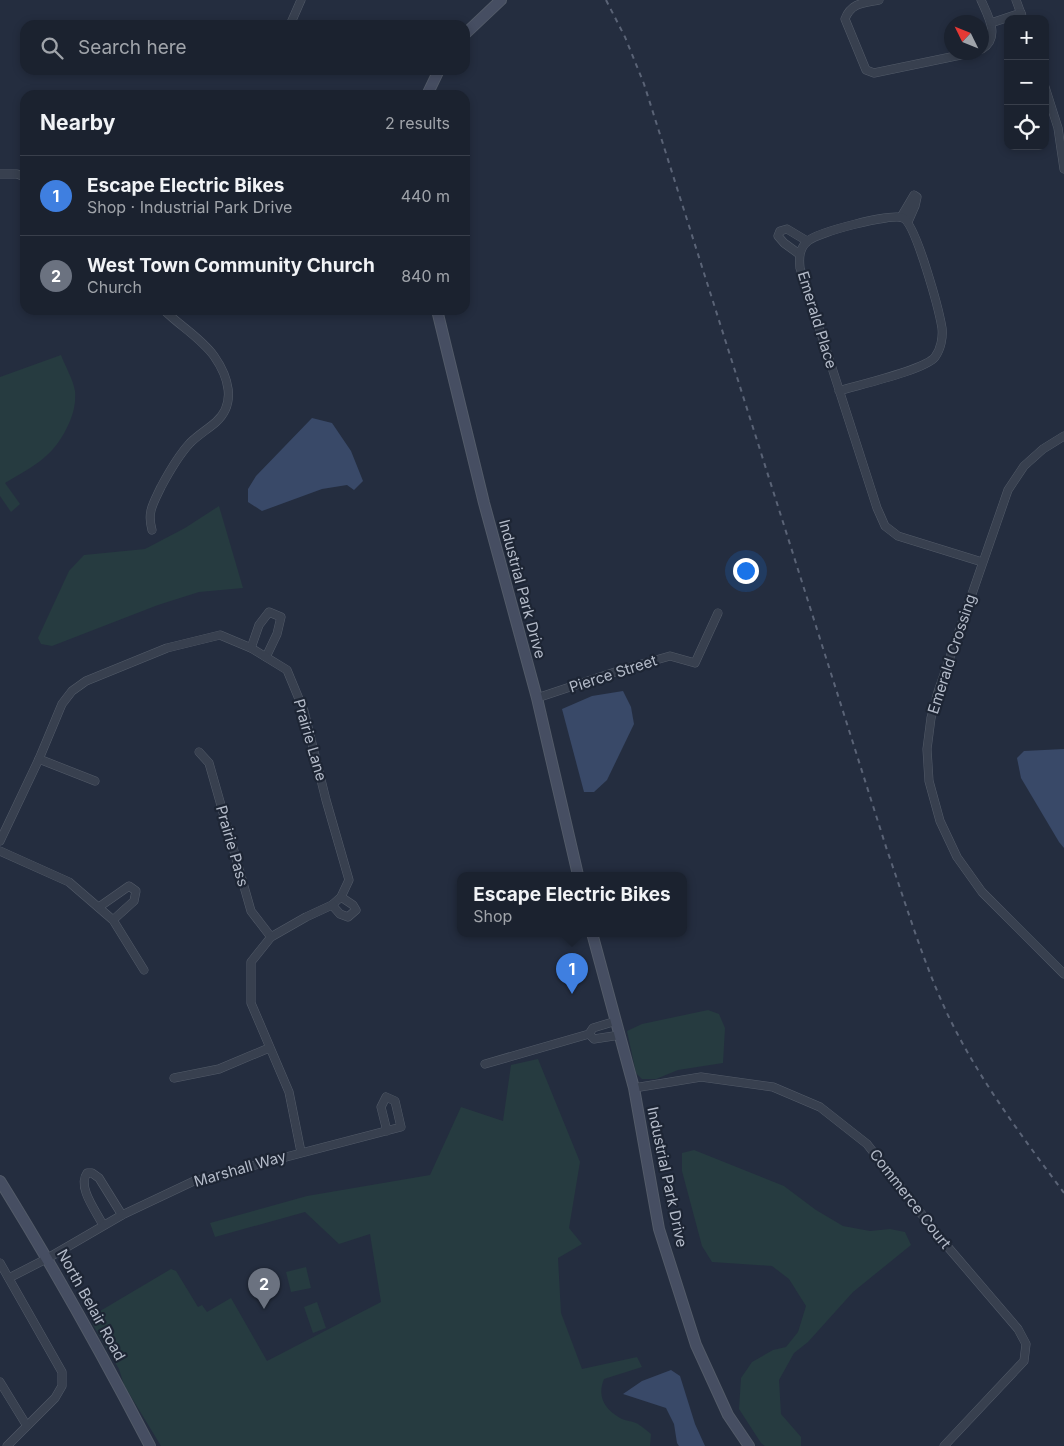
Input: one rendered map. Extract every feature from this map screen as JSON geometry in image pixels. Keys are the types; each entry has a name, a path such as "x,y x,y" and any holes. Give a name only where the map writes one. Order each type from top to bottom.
{"street":[{"path":"292,20 301,0"},
{"path":"470,29 501,0"},
{"path":"879,0 860,3 849,10 845,19 866,70 874,73 944,58"},
{"path":"981,0 991,23 992,35 989,41"},
{"path":"1016,0 1022,15"},
{"path":"991,23 1004,20"},
{"path":"429,90 437,75"},
{"path":"1049,100 1058,128 1064,169"},
{"path":"0,174 20,175"},
{"path":"799,254 778,236 780,231 787,229 807,241 820,233 885,218 905,219 920,246 942,328 942,343 935,357 921,366 839,391"},
{"name":"Emerald Place","path":"807,241 799,254 800,268 876,508 884,526 898,536 982,562"},
{"path":"152,530 150,508 170,468 190,443 218,420 228,405 228,382 214,356 199,340 177,324 169,315"},
{"name":"Industrial Park Drive","path":"438,315 484,503 536,698 577,872"},
{"name":"Emerald Crossing","path":"1064,436 1043,449 1024,466 1008,490 938,692 931,718 927,749 929,781 940,821 956,857 982,892 1064,974"},
{"path":"251,648 260,625 269,612 281,617 278,634 266,657"},
{"name":"Pierce Street","path":"536,698 624,668 670,656 695,663 718,613"},
{"name":"Prairie Lane","path":"0,840 39,759 62,704 72,691 86,681 166,648 220,635 251,648 287,670 304,711 326,800 349,880 341,897"},
{"name":"Prairie Pass","path":"200,752 209,763 251,911 271,937"},
{"path":"39,759 95,781"},
{"path":"0,851 69,882 113,920 144,970"},
{"path":"99,907 129,886 136,891 134,901 113,920"},
{"path":"301,1152 289,1092 251,1003 251,962 271,937 332,905 341,897 353,905 356,910 348,917 340,914 332,905"},
{"name":"Industrial Park Drive","path":"593,937 634,1088 659,1229 696,1345 728,1415 749,1446"},
{"path":"485,1064 589,1034 593,1028 616,1021"},
{"path":"589,1034 594,1039 620,1035"},
{"path":"174,1078 219,1069 269,1048"},
{"name":"Commerce Court","path":"634,1088 701,1077 773,1087 820,1107 867,1144 941,1240 1018,1329 1026,1344 1024,1362 944,1446"},
{"name":"Marshall Way","path":"9,1278 48,1258 122,1215 194,1181 387,1131"},
{"path":"103,1225 83,1186 83,1178 87,1173 92,1173 99,1178 122,1215"},
{"name":"North Belair Road","path":"0,1181 48,1258 150,1446"},
{"path":"0,1263 62,1372 62,1386 55,1398 7,1446"},
{"path":"0,1382 27,1426"}],"green space":[{"path":"61,355 75,391 73,414 64,433 51,451 36,464 5,483 20,504 11,512 0,496 0,377"},
{"path":"219,506 243,588 199,592 158,605 52,646 41,644 38,638 69,571 84,555 145,549 185,528"},
{"path":"708,1010 719,1014 725,1028 723,1063 678,1070 656,1079 642,1079 636,1073 627,1031 642,1024"},
{"path":"538,1059 580,1162 569,1228 582,1244 558,1258 561,1313 582,1369 637,1357 642,1367 604,1379 601,1391 603,1402 614,1414 622,1419 638,1424 651,1434 650,1446 161,1446 124,1385 119,1369 93,1325 92,1320 95,1314 171,1269 176,1271 198,1307 202,1305 207,1312 231,1298 267,1361 381,1302 370,1234 339,1244 305,1212 215,1237 210,1223 307,1196 430,1175 461,1107 503,1121 511,1065"},
{"path":"694,1150 784,1186 816,1210 843,1226 870,1231 890,1229 905,1232 911,1245 853,1292 808,1342 794,1353 779,1380 781,1414 801,1437 801,1446 765,1446 761,1443 739,1409 741,1378 752,1362 773,1350 786,1347 798,1332 806,1306 789,1279 772,1266 712,1262 702,1246 682,1171 682,1153"},
{"path":"306,1267 311,1288 291,1292 286,1272"},
{"path":"317,1302 326,1328 313,1333 304,1307"}],"water":[{"path":"312,418 332,423 351,451 363,481 354,490 347,485 322,489 262,511 248,502 248,489 256,476"},
{"path":"623,691 631,707 634,724 607,780 594,792 584,792 562,709 592,696"},
{"path":"1064,749 1064,848 1021,778 1017,758 1024,751"},
{"path":"671,1370 680,1376 695,1424 705,1446 679,1446 674,1424 666,1408 623,1394 642,1381"}],"railway":[{"path":"606,0 625,37 644,84 887,850 929,972 946,1011 971,1059 1000,1105 1064,1193"}],"place":[{"name":"Escape Electric Bikes","path":"572,994"},
{"name":"West Town Community Church","path":"264,1309"}]}
